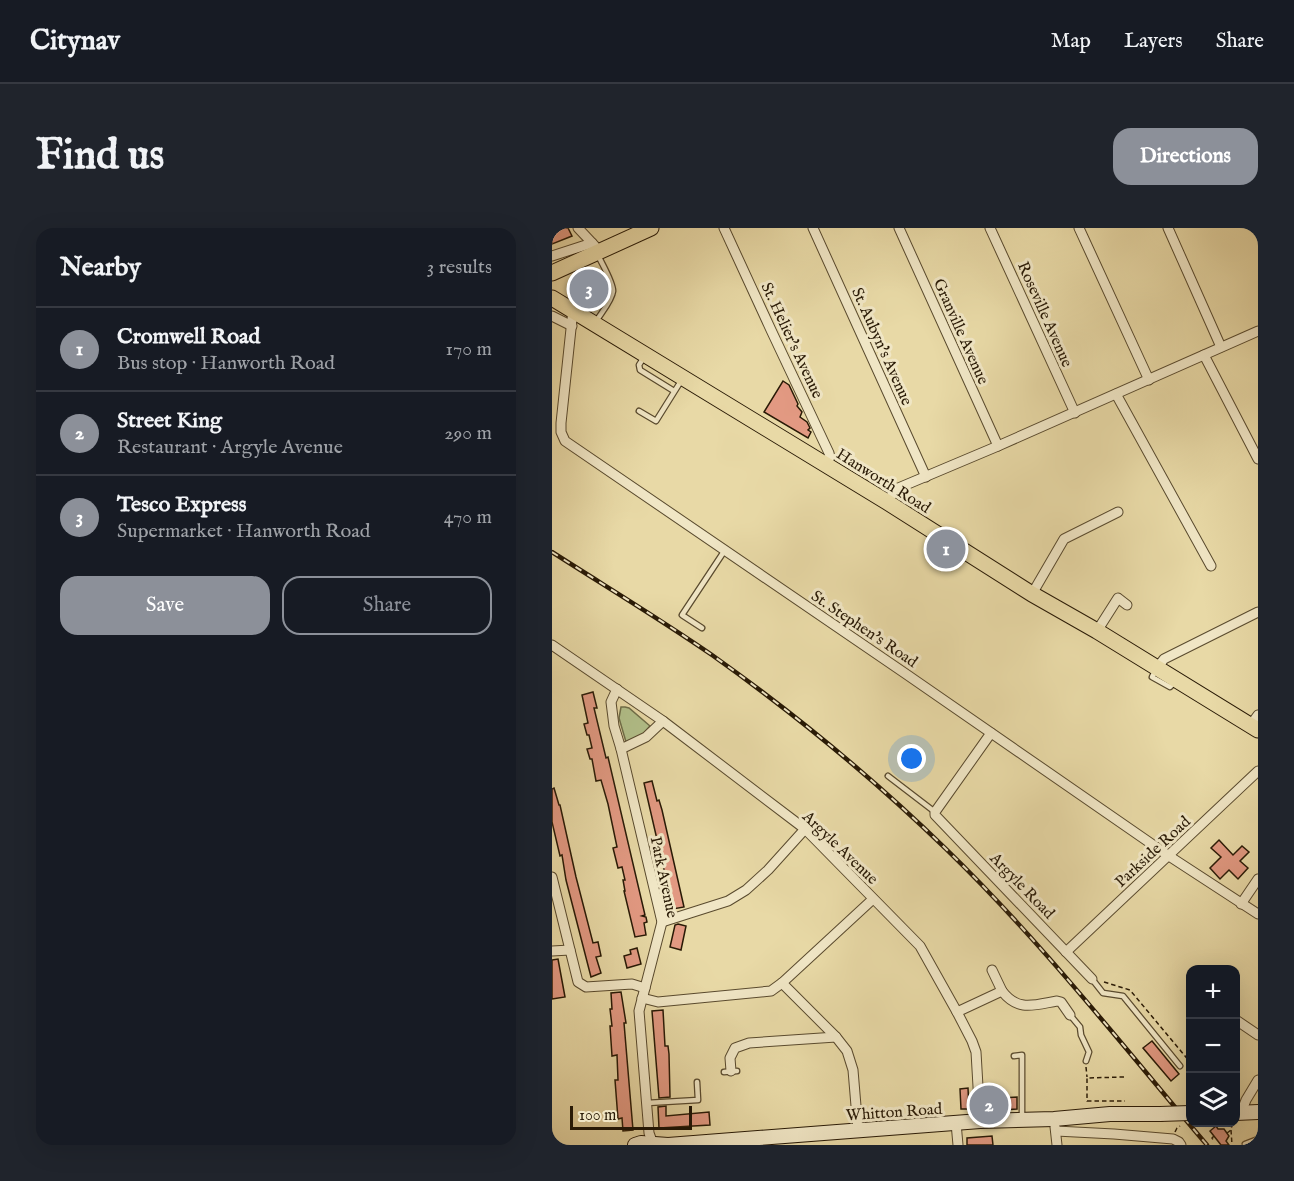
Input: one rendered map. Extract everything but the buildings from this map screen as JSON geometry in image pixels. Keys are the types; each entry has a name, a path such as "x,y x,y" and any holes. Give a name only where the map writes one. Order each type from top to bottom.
{"main road":[{"path":"552,274 596,249 651,228"},
{"name":"Hanworth Road","path":"552,298 572,318 595,324 887,502 1032,594 1256,724"},
{"path":"1240,1115 1258,1112"},
{"name":"Whitton Road","path":"636,1145 641,1143 668,1145 980,1121 1022,1119 1055,1125 1110,1114 1186,1113"}],"street":[{"path":"578,228 596,249"},
{"name":"St. Helier's Avenue","path":"724,228 829,453 830,457 826,465"},
{"name":"St. Aubyn's Avenue","path":"813,228 926,477"},
{"name":"Granville Avenue","path":"899,228 998,446"},
{"name":"Roseville Avenue","path":"990,228 1075,413"},
{"path":"1079,228 1149,380"},
{"path":"1168,228 1221,347"},
{"path":"552,256 596,249"},
{"name":"Hanworth Road","path":"552,316 572,318"},
{"name":"St. Stephen's Road","path":"572,318 561,423 561,432 565,441 1169,856 1258,914"},
{"path":"887,502 896,489 1075,413 1258,331"},
{"path":"1204,355 1258,459"},
{"path":"1116,394 1211,566"},
{"path":"1032,594 1064,539 1118,512"},
{"path":"1097,631 1118,598 1127,605"},
{"path":"1157,668 1164,658 1258,612"},
{"name":"Argyle Avenue","path":"552,645 663,721 805,828 920,946 957,1012 976,1052 980,1121"},
{"name":"Park Avenue","path":"617,689 611,702 614,726 662,922 639,1011 649,1133 654,1144"},
{"path":"621,749 646,737 663,721"},
{"path":"935,812 991,733"},
{"name":"Parkside Road","path":"1066,952 1258,771"},
{"name":"Argyle Road","path":"935,812 935,815 1092,979"},
{"path":"662,922 728,901 746,890 768,870 805,828"},
{"path":"552,877 578,982 586,987 632,984 645,987"},
{"path":"1242,904 1258,879"},
{"path":"642,998 658,1002 771,991 873,899"},
{"path":"552,951 570,950"},
{"path":"992,970 1006,997 1019,1006 1057,1001 1061,1002 1070,1015"},
{"path":"782,983 847,1051 853,1070 858,1130"},
{"path":"957,1012 1002,991"},
{"path":"1240,1023 1258,1035"},
{"path":"731,1071 730,1058 735,1048 749,1043 836,1038"},
{"path":"1240,1111 1258,1080"},
{"path":"956,1123 958,1145"},
{"path":"1058,1145 1055,1125 1114,1134 1173,1139 1181,1145"}],"lane":[{"path":"595,324 613,291 596,249"},
{"path":"645,355 639,365 640,370 674,391"},
{"path":"639,411 656,421 683,378"},
{"path":"702,628 682,615 724,550"},
{"path":"888,776 935,812"},
{"path":"1092,979 1103,993 1123,996 1180,1066"},
{"path":"1070,1015 1080,1027 1089,1052 1086,1061"},
{"path":"1014,1056 1022,1055 1022,1119"},
{"path":"647,1103 698,1100 698,1082"},
{"path":"1245,1144 1258,1139"}],"path":[{"path":"1086,1061 1087,1101 1125,1101"},
{"path":"1086,1078 1124,1077"},
{"path":"1173,1125 1177,1128"},
{"path":"1232,1127 1232,1145"},
{"path":"1227,1133 1231,1130"},
{"path":"1214,1136 1212,1138 1214,1141"}],"green space":[{"path":"621,707 629,708 650,726 642,735 626,742 619,718"}],"railway":[{"path":"552,552 673,628 743,677 833,748 890,797 946,849 1014,920 1080,994 1207,1145"}],"place":[{"name":"Tesco Express","path":"589,289"},
{"name":"Cromwell Road","path":"946,549"},
{"name":"Street King","path":"989,1105"}]}
